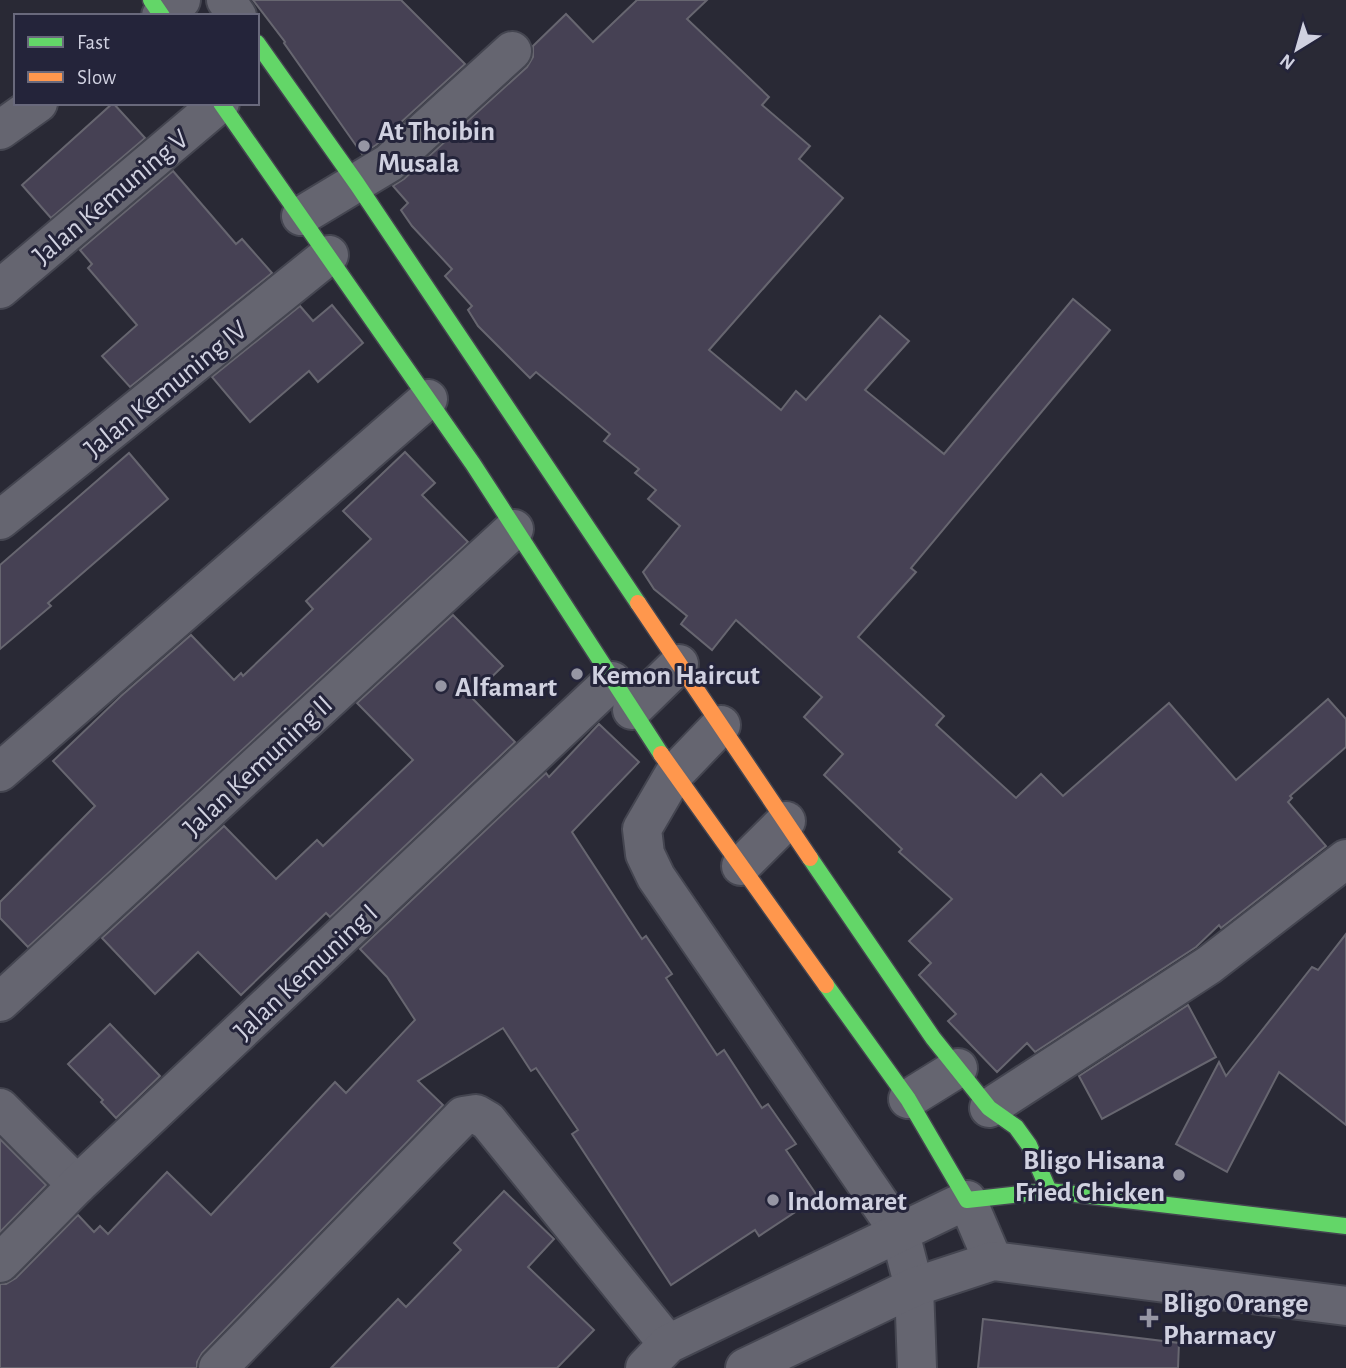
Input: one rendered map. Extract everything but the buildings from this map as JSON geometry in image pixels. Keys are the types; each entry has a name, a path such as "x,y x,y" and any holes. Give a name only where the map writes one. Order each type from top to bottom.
{"street":[{"path":"331,198 389,163 512,51"},
{"path":"261,59 331,198 645,687 697,750 765,843 933,1038 933,1084 967,1200 993,1261"},
{"path":"0,130 35,105"},
{"name":"Jalan Kemuning V","path":"0,289 218,105"},
{"path":"222,105 331,198"},
{"path":"331,198 329,255 514,529 697,750 933,1084 1003,1118 1029,1145 1049,1191"},
{"name":"Jalan Kemuning IV","path":"0,520 329,255"},
{"path":"0,772 428,399"},
{"name":"Jalan Kemuning II","path":"0,1002 514,529"},
{"name":"Jalan Kemuning I","path":"0,1264 77,1185 645,687"},
{"path":"697,750 642,829 645,854 656,877 900,1233 914,1287 917,1368"},
{"path":"1003,1118 1346,859"},
{"path":"0,1108 77,1185"},
{"path":"218,1368 463,1116 476,1114 488,1121 656,1356 967,1200 1049,1191 1346,1226"},
{"path":"745,1368 914,1287 993,1261 1346,1306"}],"traffic: fast":[{"path":"151,0 161,14"},
{"path":"259,46 357,184 638,603"},
{"path":"222,105 473,464 661,754"},
{"path":"810,858 933,1038 989,1108 1016,1127 1029,1145 1049,1191"},
{"path":"826,985 908,1099 967,1200 1049,1191 1346,1226"}],"traffic: slow":[{"path":"638,603 810,858"},
{"path":"661,754 826,985"}],"place":[{"name":"At Thoibin Musala","path":"364,146"},
{"name":"Kemon Haircut","path":"577,674"},
{"name":"Alfamart","path":"441,686"},
{"name":"Bligo Hisana Fried Chicken","path":"1179,1175"},
{"name":"Indomaret","path":"773,1200"},
{"name":"Bligo Orange Pharmacy","path":"1149,1318"}]}
